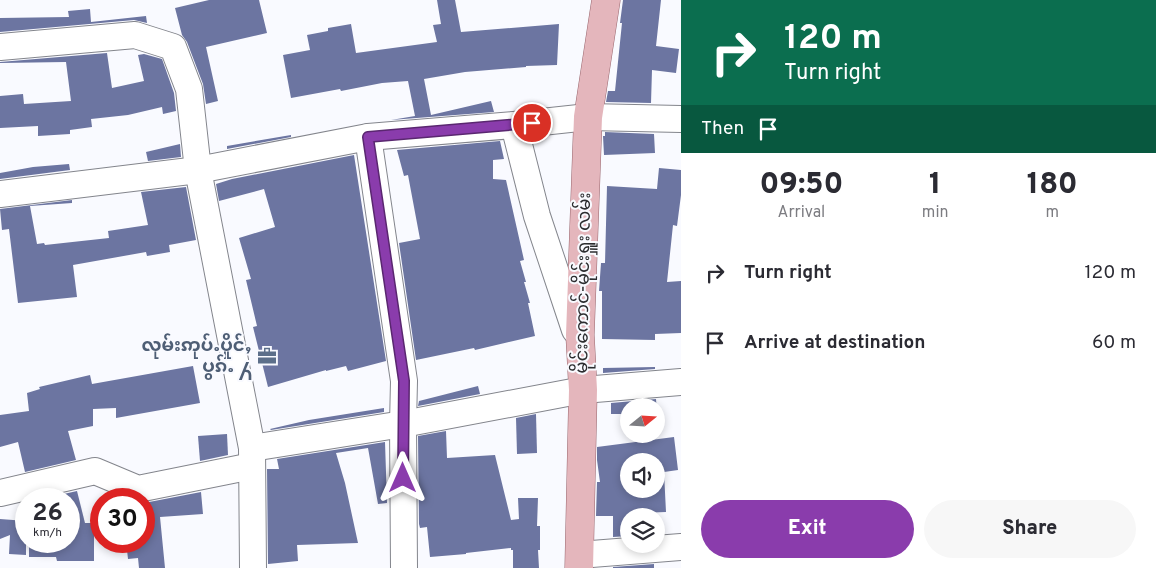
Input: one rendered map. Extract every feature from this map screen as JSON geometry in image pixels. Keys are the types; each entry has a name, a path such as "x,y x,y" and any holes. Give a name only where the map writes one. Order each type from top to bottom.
{"main road":[{"name":"မိုင်းကောင်-မိုင်းရှူး လမ်း","path":"579,562 583,390 580,335 588,117 606,0"}],"street":[{"path":"0,47 135,35 173,47 189,90 198,170 252,457 253,568"},
{"path":"0,194 198,170 368,137 588,117 681,119"},
{"path":"514,125 536,216 575,330 580,335"},
{"path":"368,137 404,381 402,424 404,568"},
{"path":"0,493 95,471 138,489 252,457 402,424 583,390 681,382"},
{"path":"579,562 681,547"}],"building":[{"path":"209,0 259,0 267,33 206,47 218,101 206,104 203,84 187,42 182,35 175,8"},
{"path":"437,0 455,0 461,32 559,24 557,65 465,72 424,79 431,115 491,101 494,112 391,120 415,116 408,81 382,83 341,91 340,89 291,98 283,55 310,50 307,35 328,31 328,28 351,24 356,53 437,42 433,25 441,24"},
{"path":"623,0 661,0 656,46 679,49 676,73 652,70 651,103 606,102 608,91 615,91"},
{"path":"90,9 91,22 146,16 147,23 134,20 0,32 0,18 69,17 68,11"},
{"path":"107,53 112,88 144,81 138,55 144,54 162,59 174,93 176,111 163,114 162,107 128,115 91,119 92,127 70,130 70,134 38,136 38,126 0,128 0,96 23,94 24,104 71,101 66,62 0,62"},
{"path":"605,132 654,134 655,153 604,155 603,136 605,136"},
{"path":"291,135 291,137 227,149 227,146"},
{"path":"500,141 504,159 493,160 493,179 506,180 524,260 520,261 526,282 524,282 530,303 528,303 535,336 475,350 474,348 416,360 399,243 420,239 408,175 404,176 397,150"},
{"path":"180,144 181,157 148,161 146,152"},
{"path":"354,155 386,361 348,371 346,366 326,370 268,387 253,327 257,326 246,280 251,279 239,238 275,227 264,189 219,201 216,184 232,179"},
{"path":"69,164 70,170 0,179 0,173 33,167"},
{"path":"659,168 681,170 681,195 677,226 673,225 667,282 681,281 681,333 655,334 655,340 602,339 602,291 599,291 601,263 605,263 607,186 657,189"},
{"path":"186,187 196,240 169,245 170,252 147,256 146,252 73,265 77,297 18,303 9,229 2,230 0,209 72,200 72,203 30,206 37,244 44,243 45,245 109,238 108,231 148,225 141,192"},
{"path":"193,366 200,403 116,418 116,408 93,409 93,426 68,431 76,460 25,472 18,442 0,447 0,415 29,411 27,393 40,389 39,387 90,375 92,384"},
{"path":"655,367 655,369 603,373 603,368"},
{"path":"478,386 480,394 418,406 419,401"},
{"path":"620,402 620,414 611,414 611,403"},
{"path":"384,408 384,412 270,429 309,420"},
{"path":"536,414 537,453 517,454 516,418"},
{"path":"446,431 447,458 495,455 511,520 519,519 518,498 538,498 537,526 540,526 539,568 513,568 513,550 511,548 430,557 427,527 420,528 419,524 418,436"},
{"path":"227,434 228,455 200,461 198,436"},
{"path":"674,437 678,470 665,472 665,453 620,453 620,498 665,498 665,492 666,512 665,508 620,508 620,537 613,537 613,516 596,516 597,482 600,482 597,447 628,443 665,443 665,438"},
{"path":"385,442 387,503 378,504 368,448 336,453 345,483 358,543 297,545 298,561 268,564 267,469 279,469 277,459"},
{"path":"201,492 203,514 160,517 165,568 139,568 138,558 128,559 127,553 155,553 155,501"},
{"path":"80,503 85,523 90,523 90,553 94,553 94,561 57,561 56,557 29,557 29,553 80,553"},
{"path":"0,519 15,520 15,553 26,553 26,555 9,554 10,535 0,539"},
{"path":"654,564 654,568 613,568 613,567"}],"place":[{"name":"လုမ်းဢုပ်ႉပိူင်ႇ ပွၵ်ႉ ႓","path":"267,356"}],"route":[{"path":"403,478 402,424 404,381 368,137 532,123"}]}
